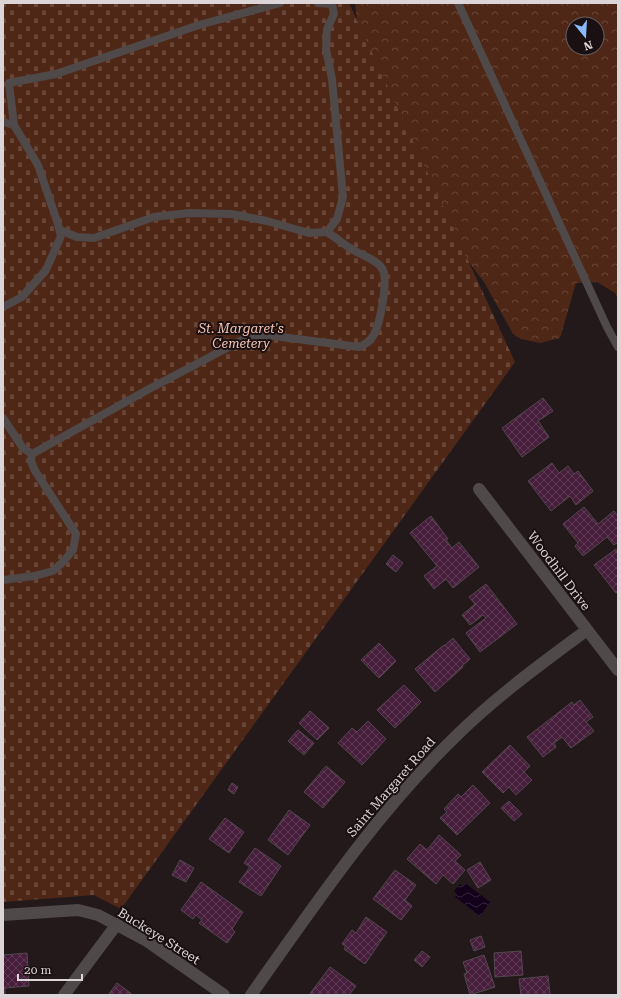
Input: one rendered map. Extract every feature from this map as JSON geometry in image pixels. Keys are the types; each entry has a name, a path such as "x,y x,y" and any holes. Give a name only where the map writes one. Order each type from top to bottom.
{"street":[{"name":"Woodhill Drive","path":"479,489 618,670"},
{"name":"Saint Margaret Road","path":"251,995 344,865 384,813 418,775 453,738 492,703 587,630"},
{"name":"Buckeye Street","path":"3,915 78,910 98,915 146,941 224,995"},
{"path":"64,995 117,924"}],"lane":[{"path":"3,307 22,297 46,270 61,236 38,166 14,125 6,82 56,74 199,25 280,3"},
{"path":"318,3 332,4 334,14 327,29 326,49 332,79 343,197 337,219 327,232"},
{"path":"458,3 607,327 618,347"},
{"path":"3,122 14,125"},
{"path":"32,454 149,389 244,339 266,335 359,347 369,342 375,335 381,315 385,282 382,270 370,259 351,249 327,232 309,233 266,221 231,214 189,213 154,216 94,238 77,237 60,230"},
{"path":"3,418 23,448 32,454"},
{"path":"3,580 34,576 53,571 64,562 73,550 76,534 34,469 31,461 32,454"}],"green space":[{"name":"St. Margaret's Cemetery","path":"3,3 349,3 515,362 121,909 94,895 3,902"},
{"path":"355,3 618,3 618,298 615,293 597,282 576,283 560,338 540,343 521,339 513,334 484,282 442,227 359,35"}],"water":[{"path":"465,883 490,902 480,916 455,897 457,894 454,891 460,884 463,886"}],"building":[{"path":"543,398 553,411 538,421 549,437 522,457 502,428"},
{"path":"552,463 559,473 568,466 574,474 578,471 593,491 576,505 570,496 551,511 528,481"},
{"path":"584,507 598,524 614,511 618,516 618,542 614,545 607,537 583,556 575,546 578,543 563,524"},
{"path":"431,516 448,539 446,540 452,548 459,542 479,567 453,588 446,579 434,589 424,576 437,566 410,533"},
{"path":"616,549 618,552 618,592 616,593 594,565"},
{"path":"393,555 403,563 396,572 386,564"},
{"path":"486,584 517,624 480,652 466,633 486,618 483,615 470,625 462,615 475,604 469,597"},
{"path":"453,638 470,659 435,692 415,669"},
{"path":"379,643 396,661 379,678 361,660"},
{"path":"404,685 421,702 395,728 377,710"},
{"path":"580,700 593,717 586,722 594,731 571,748 562,737 554,743 556,747 543,757 527,737 572,702 574,705"},
{"path":"310,711 329,728 317,740 299,723"},
{"path":"368,721 386,739 362,765 338,743 352,728 357,732"},
{"path":"298,730 314,743 304,755 288,741"},
{"path":"510,745 530,766 524,772 532,780 516,795 509,787 503,793 482,772"},
{"path":"326,766 345,782 323,808 304,792"},
{"path":"232,783 238,787 234,794 228,790"},
{"path":"473,785 490,803 457,835 440,818 447,812 444,809 458,794 461,797"},
{"path":"509,801 522,814 514,821 501,808"},
{"path":"289,810 310,825 288,855 268,840"},
{"path":"225,818 244,832 229,853 209,839"},
{"path":"439,835 461,855 455,861 465,870 453,884 443,875 436,884 407,859 420,844 427,850"},
{"path":"255,848 281,866 261,896 239,882 250,867 244,863"},
{"path":"180,860 194,868 186,882 172,875"},
{"path":"480,862 491,880 478,888 467,870"},
{"path":"395,870 416,885 405,900 412,906 401,920 373,899"},
{"path":"201,882 243,912 232,929 235,932 227,943 199,923 202,920 196,915 193,919 181,910"},
{"path":"366,917 387,932 365,964 344,949 346,946 342,944 352,930 356,933"},
{"path":"481,936 485,947 474,951 470,940"},
{"path":"422,951 430,957 422,967 414,960"},
{"path":"521,951 523,975 495,977 494,953"},
{"path":"27,953 29,986 5,988 5,995 3,995 3,955"},
{"path":"484,955 495,987 470,995 464,974 467,973 463,962"},
{"path":"330,967 356,986 349,995 309,995"},
{"path":"548,976 550,995 521,995 519,979"},
{"path":"117,983 133,995 108,995"}]}
